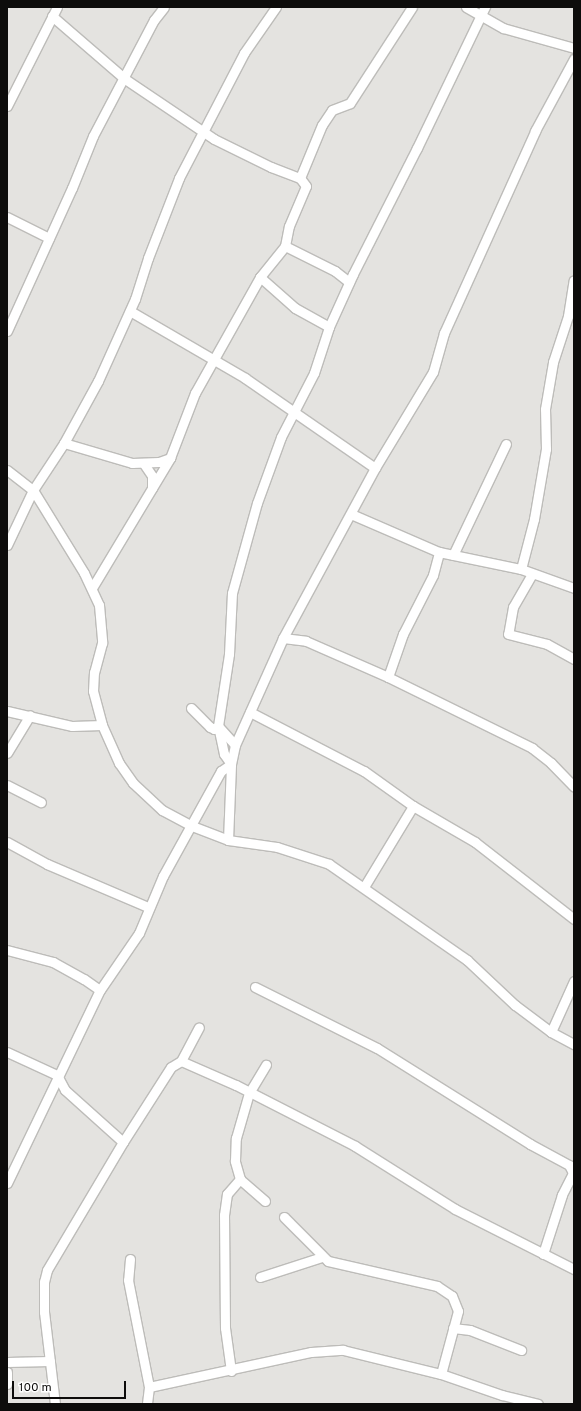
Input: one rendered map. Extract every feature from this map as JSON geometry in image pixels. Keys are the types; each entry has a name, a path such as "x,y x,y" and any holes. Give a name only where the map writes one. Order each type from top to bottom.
{"street":[{"path":"7,106 57,7"},
{"path":"7,331 93,136 154,20 164,7"},
{"path":"7,545 33,490 64,443 98,382 130,311 179,178 244,53 276,7"},
{"path":"300,178 322,125 332,110 350,103 412,7"},
{"path":"466,7 481,17 503,28 574,48"},
{"path":"231,764 224,754 218,726 229,654 232,593 257,503 282,437 314,373 329,327 349,282 485,7"},
{"path":"52,16 124,79 204,132 270,167 300,178 306,186 289,226 285,246 260,277 195,393 170,458 92,588"},
{"path":"228,840 231,764 235,745 284,638 352,514 374,468 433,372 444,333 535,131 574,59"},
{"path":"7,217 49,238"},
{"path":"285,246 335,271 349,282"},
{"path":"260,277 295,308 329,327"},
{"path":"521,569 534,519 546,449 545,409 553,362 571,317 574,280"},
{"path":"130,311 214,360 374,468"},
{"path":"64,443 102,452 119,459 144,464 170,458"},
{"path":"453,555 506,444"},
{"path":"144,464 152,476 152,489"},
{"path":"7,470 33,490 92,588 99,605 102,643 94,672 93,691 102,725 119,763 133,783 162,810 192,826 228,840 278,847 329,864 467,960 515,1005 551,1032 574,1044"},
{"path":"352,514 438,552 521,569 574,588"},
{"path":"388,677 403,634 433,575 438,552"},
{"path":"532,574 514,607 508,634 547,644 574,659"},
{"path":"284,638 306,640 388,677 532,748 551,763 574,787"},
{"path":"191,708 210,727 214,729 218,726"},
{"path":"7,711 30,715 72,726 102,725"},
{"path":"250,712 364,771 413,806 475,842 574,920"},
{"path":"7,753 30,715"},
{"path":"218,726 235,745"},
{"path":"7,1183 57,1075 100,990 140,933 148,907 221,771 231,764"},
{"path":"7,785 41,802"},
{"path":"364,887 413,806"},
{"path":"7,842 47,864 148,907"},
{"path":"7,950 53,962 84,979 100,990"},
{"path":"551,1032 574,981"},
{"path":"255,987 377,1048 530,1144 569,1165 573,1173 562,1195 543,1254"},
{"path":"55,1404 44,1295 47,1270 123,1142 171,1067 181,1061 199,1027"},
{"path":"7,1052 57,1075 66,1090 123,1142"},
{"path":"181,1061 355,1146 455,1209 574,1269"},
{"path":"265,1201 240,1179 235,1161 236,1138 249,1093 266,1066"},
{"path":"231,1371 226,1328 224,1215 226,1194 240,1179"},
{"path":"284,1217 322,1257 328,1261 445,1290 452,1296 458,1311 441,1374"},
{"path":"260,1277 322,1257"},
{"path":"130,1259 128,1280 149,1387 147,1404"},
{"path":"453,1328 470,1330 520,1350"},
{"path":"149,1387 231,1371 311,1352 343,1350 441,1374 500,1400 538,1404"},
{"path":"7,1362 50,1361"},
{"path":"7,1372 7,1384"}]}
